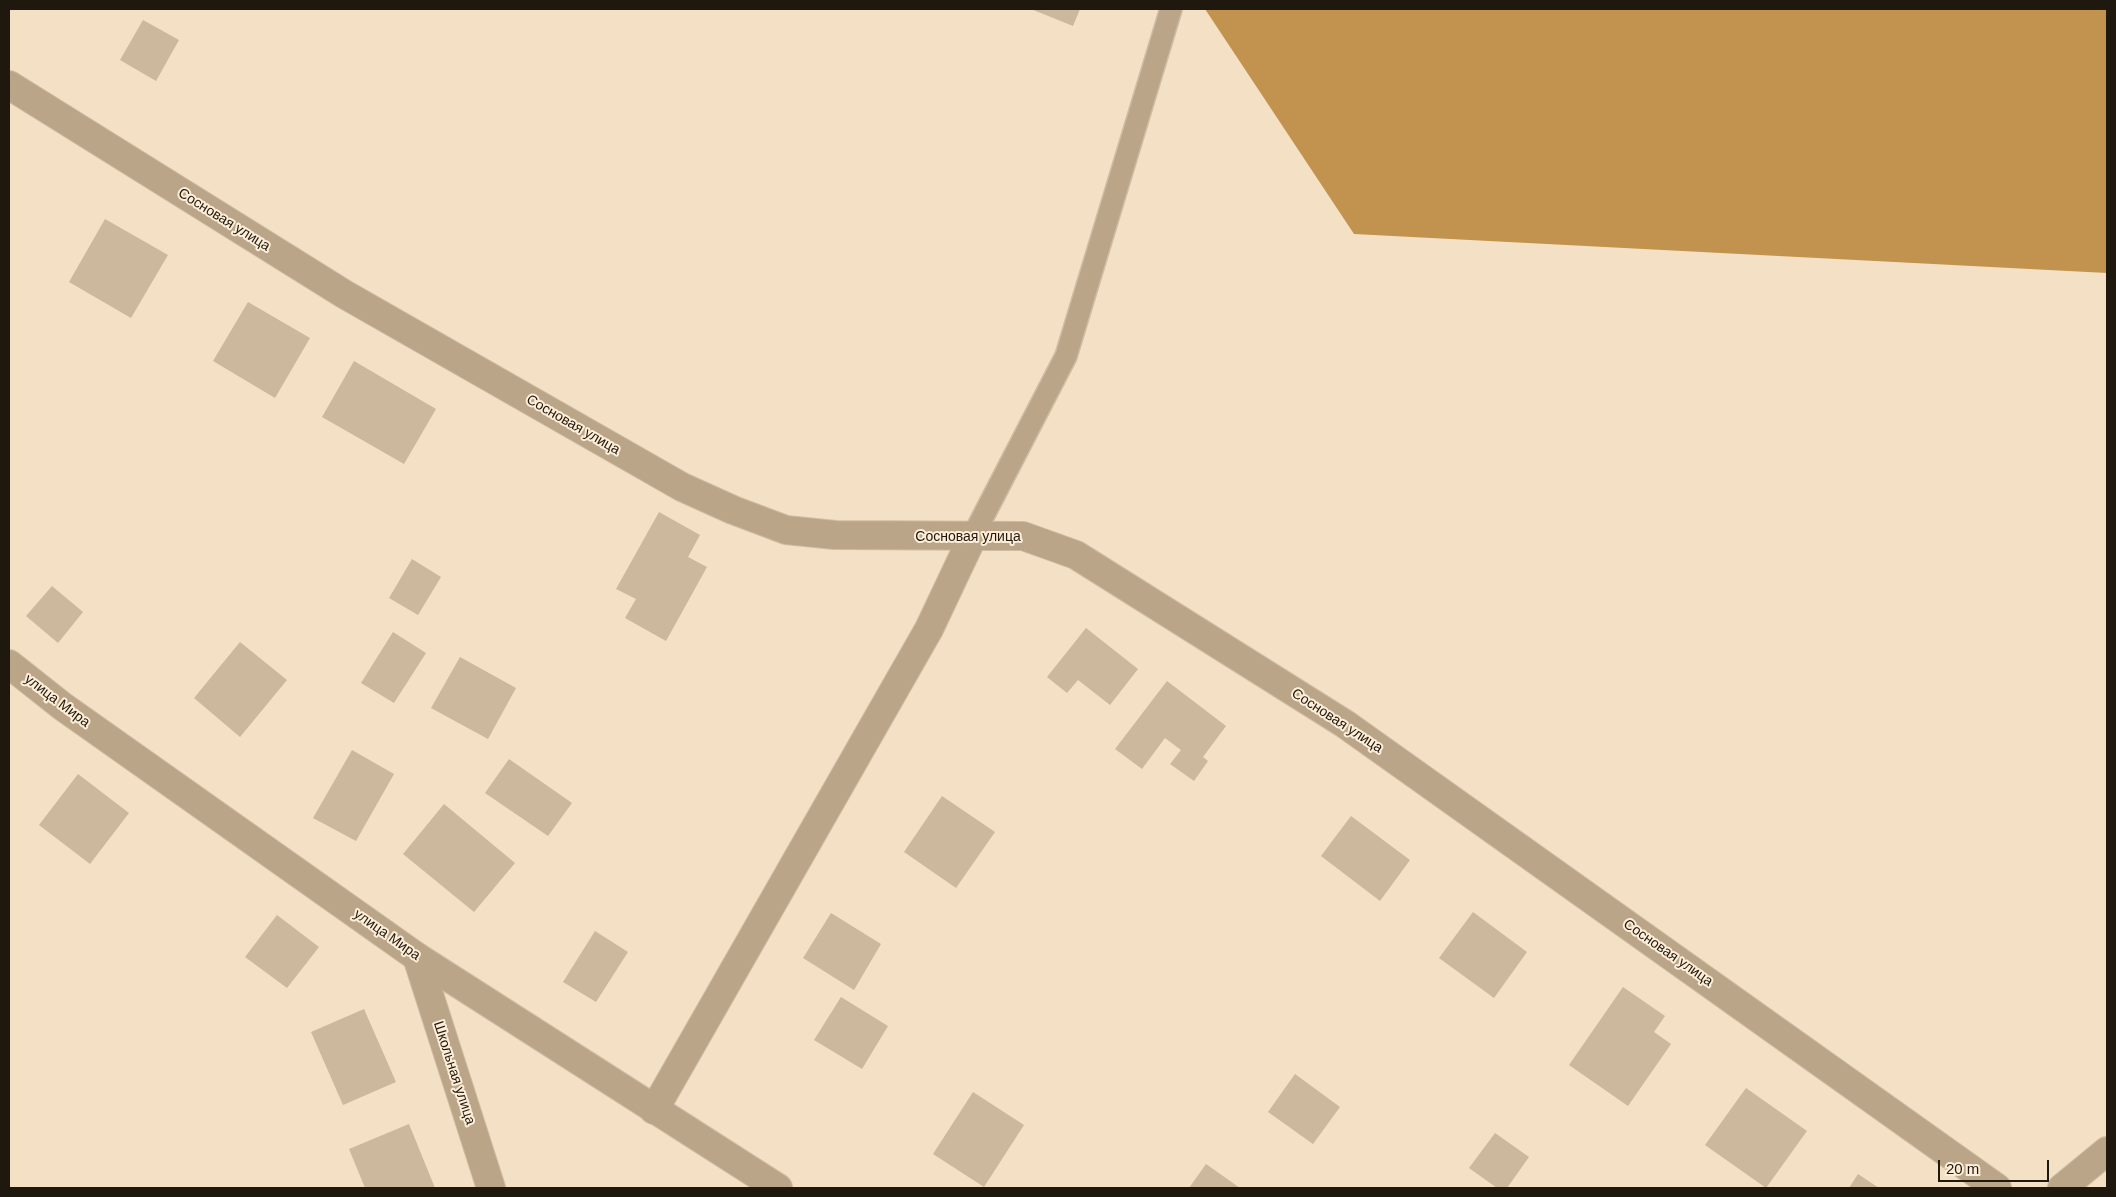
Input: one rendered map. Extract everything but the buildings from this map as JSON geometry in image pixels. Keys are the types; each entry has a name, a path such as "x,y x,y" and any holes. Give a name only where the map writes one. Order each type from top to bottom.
{"street":[{"name":"Сосновая улица","path":"9,85 344,294 682,487 733,510 786,530 835,535 1024,536 1076,555 1345,724 1997,1188"},
{"path":"654,1110 929,629 973,536"},
{"name":"улица Мира","path":"9,664 62,706 418,957 778,1188"},
{"name":"Школьная улица","path":"418,957 491,1188"},
{"path":"2062,1188 2107,1151"}],"lane":[{"path":"973,536 1066,356 1170,9"}],"shaded area":[{"path":"1205,9 2107,9 2107,273 1354,234"}]}
